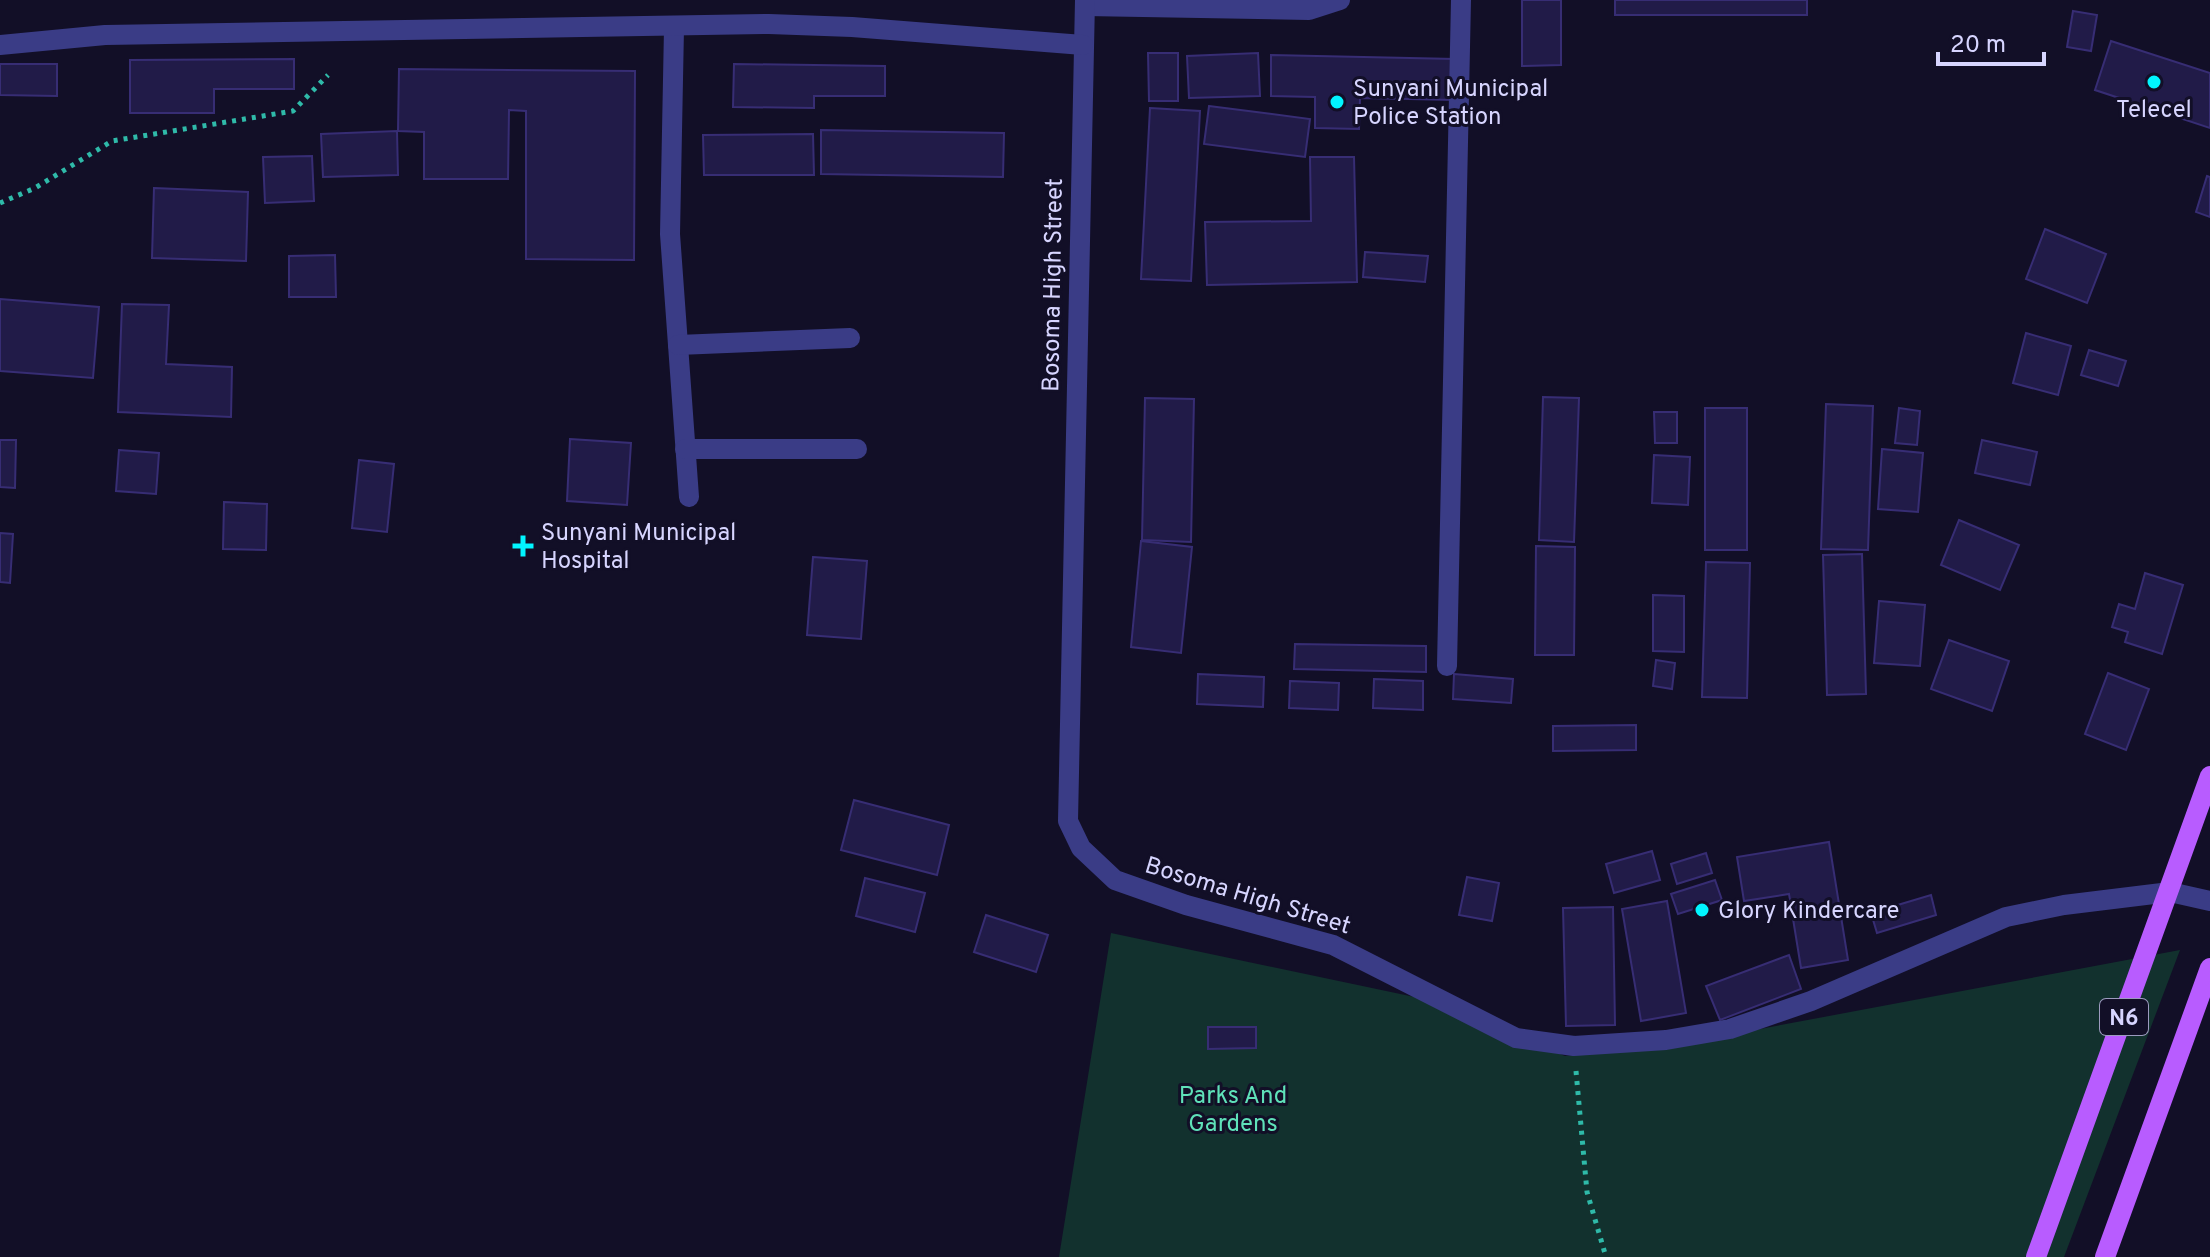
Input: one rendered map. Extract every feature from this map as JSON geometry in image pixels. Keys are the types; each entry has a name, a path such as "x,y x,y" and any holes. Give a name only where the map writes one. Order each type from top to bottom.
{"main road":[{"name":"N6","path":"2036,1257 2210,776"},
{"name":"N6","path":"2105,1257 2210,968"}],"street":[{"path":"1085,3 1309,10 1340,0"},
{"path":"1447,666 1461,0"},
{"name":"Bosoma High Street","path":"1085,3 1068,821 1081,848 1115,880 1186,905 1333,945 1516,1038 1574,1046 1666,1040 1730,1029 1811,1001 2006,917 2064,905 2170,892 2210,901"},
{"path":"0,45 105,35 674,28 769,24 852,27 1083,45"},
{"path":"674,28 670,234 689,497"},
{"path":"678,345 850,338"},
{"path":"685,449 857,449"}],"path":[{"path":"0,203 35,188 112,141 293,111 328,75"},
{"path":"1574,1046 1587,1192 1606,1257"}],"green space":[{"name":"Parks And Gardens","path":"1111,933 1424,999 1565,1056 1712,1038 2180,950 2064,1257 1059,1257"}],"building":[{"path":"1522,0 1561,0 1561,65 1522,66"},
{"path":"1615,0 1807,0 1807,15 1615,15"},
{"path":"2073,11 2097,15 2091,51 2067,47"},
{"name":"Telecel","path":"2111,41 2210,73 2210,128 2095,90"},
{"path":"1148,53 1178,53 1178,101 1149,101"},
{"path":"1258,53 1260,96 1189,98 1187,56"},
{"path":"1271,55 1455,59 1454,100 1360,98 1359,129 1315,128 1315,97 1271,96"},
{"path":"294,59 294,89 214,89 214,113 130,113 130,60"},
{"path":"0,64 57,64 57,96 0,95"},
{"path":"734,64 885,66 885,96 814,96 814,108 733,107"},
{"path":"399,69 635,71 634,260 526,259 526,111 509,110 508,179 424,179 424,132 398,131"},
{"path":"1209,106 1310,119 1305,157 1204,144"},
{"path":"1150,108 1200,111 1191,281 1141,279"},
{"path":"821,130 1004,133 1003,177 821,174"},
{"path":"397,131 398,175 323,177 321,134"},
{"path":"813,134 814,175 704,175 703,135"},
{"path":"312,156 314,201 265,203 263,157"},
{"path":"1310,157 1354,157 1357,282 1207,285 1205,222 1311,221"},
{"path":"2207,176 2210,177 2210,217 2196,212"},
{"path":"154,188 248,192 246,261 152,258"},
{"path":"2045,229 2106,254 2087,303 2026,279"},
{"path":"1365,252 1428,256 1425,282 1363,277"},
{"path":"335,255 336,297 289,297 289,256"},
{"path":"0,299 99,307 93,378 0,371"},
{"path":"122,304 169,305 166,364 232,367 231,417 118,412"},
{"path":"2026,333 2071,346 2058,395 2013,383"},
{"path":"2089,350 2126,361 2118,386 2081,375"},
{"path":"1543,397 1579,398 1574,542 1539,540"},
{"path":"1145,398 1194,399 1191,542 1142,540"},
{"path":"1826,404 1873,406 1868,550 1821,549"},
{"path":"1705,408 1747,408 1747,550 1705,550"},
{"path":"1899,408 1920,411 1917,445 1895,443"},
{"path":"1654,412 1677,412 1677,443 1655,443"},
{"path":"570,439 631,443 627,505 567,501"},
{"path":"0,440 16,440 15,488 0,487"},
{"path":"1982,440 2037,452 2030,485 1975,473"},
{"path":"1882,449 1923,453 1918,512 1878,509"},
{"path":"119,450 159,453 156,494 116,491"},
{"path":"1654,455 1690,457 1688,505 1652,503"},
{"path":"359,460 394,464 387,532 352,528"},
{"path":"224,502 267,504 266,550 223,549"},
{"path":"1959,520 2019,545 2000,590 1941,565"},
{"path":"0,533 13,534 10,583 0,582"},
{"path":"1141,541 1192,547 1181,653 1131,647"},
{"path":"1536,546 1575,547 1574,655 1535,655"},
{"path":"1862,554 1866,694 1827,695 1823,555"},
{"path":"813,557 867,561 861,639 807,635"},
{"path":"1706,562 1750,563 1747,698 1702,697"},
{"path":"2145,573 2183,585 2162,654 2125,642 2128,632 2112,627 2119,604 2135,609"},
{"path":"1653,595 1684,596 1684,652 1653,651"},
{"path":"1879,601 1925,605 1920,666 1874,663"},
{"path":"1949,640 2009,661 1992,711 1931,689"},
{"path":"1295,644 1426,646 1426,672 1294,669"},
{"path":"1656,660 1675,663 1672,689 1653,686"},
{"path":"2108,673 2149,689 2126,750 2085,734"},
{"path":"1198,674 1264,677 1263,707 1197,704"},
{"path":"1454,674 1513,679 1511,703 1453,699"},
{"path":"1374,679 1423,681 1423,710 1373,708"},
{"path":"1290,681 1339,683 1338,710 1289,708"},
{"path":"1636,725 1636,750 1553,751 1553,726"},
{"path":"854,800 949,825 937,875 841,850"},
{"path":"1829,842 1848,960 1801,968 1789,894 1744,901 1737,857"},
{"path":"1652,851 1660,880 1614,893 1606,864"},
{"path":"1706,853 1712,873 1677,884 1671,864"},
{"path":"1467,877 1499,883 1492,921 1459,915"},
{"path":"865,878 925,893 915,932 856,916"},
{"path":"1715,880 1722,900 1678,914 1671,894"},
{"path":"1931,895 1936,915 1877,933 1871,913"},
{"path":"1667,901 1686,1013 1641,1021 1622,909"},
{"path":"1613,907 1615,1025 1566,1026 1563,908"},
{"path":"986,915 1048,935 1036,972 974,952"},
{"path":"1789,955 1801,989 1720,1020 1706,986"},
{"path":"1208,1027 1256,1027 1256,1048 1208,1049"}],"place":[{"name":"Telecel","path":"2154,82"},
{"name":"Sunyani Municipal Police Station","path":"1337,102"},
{"name":"Sunyani Municipal Hospital","path":"523,546"},
{"name":"Glory Kindercare","path":"1702,910"}]}
